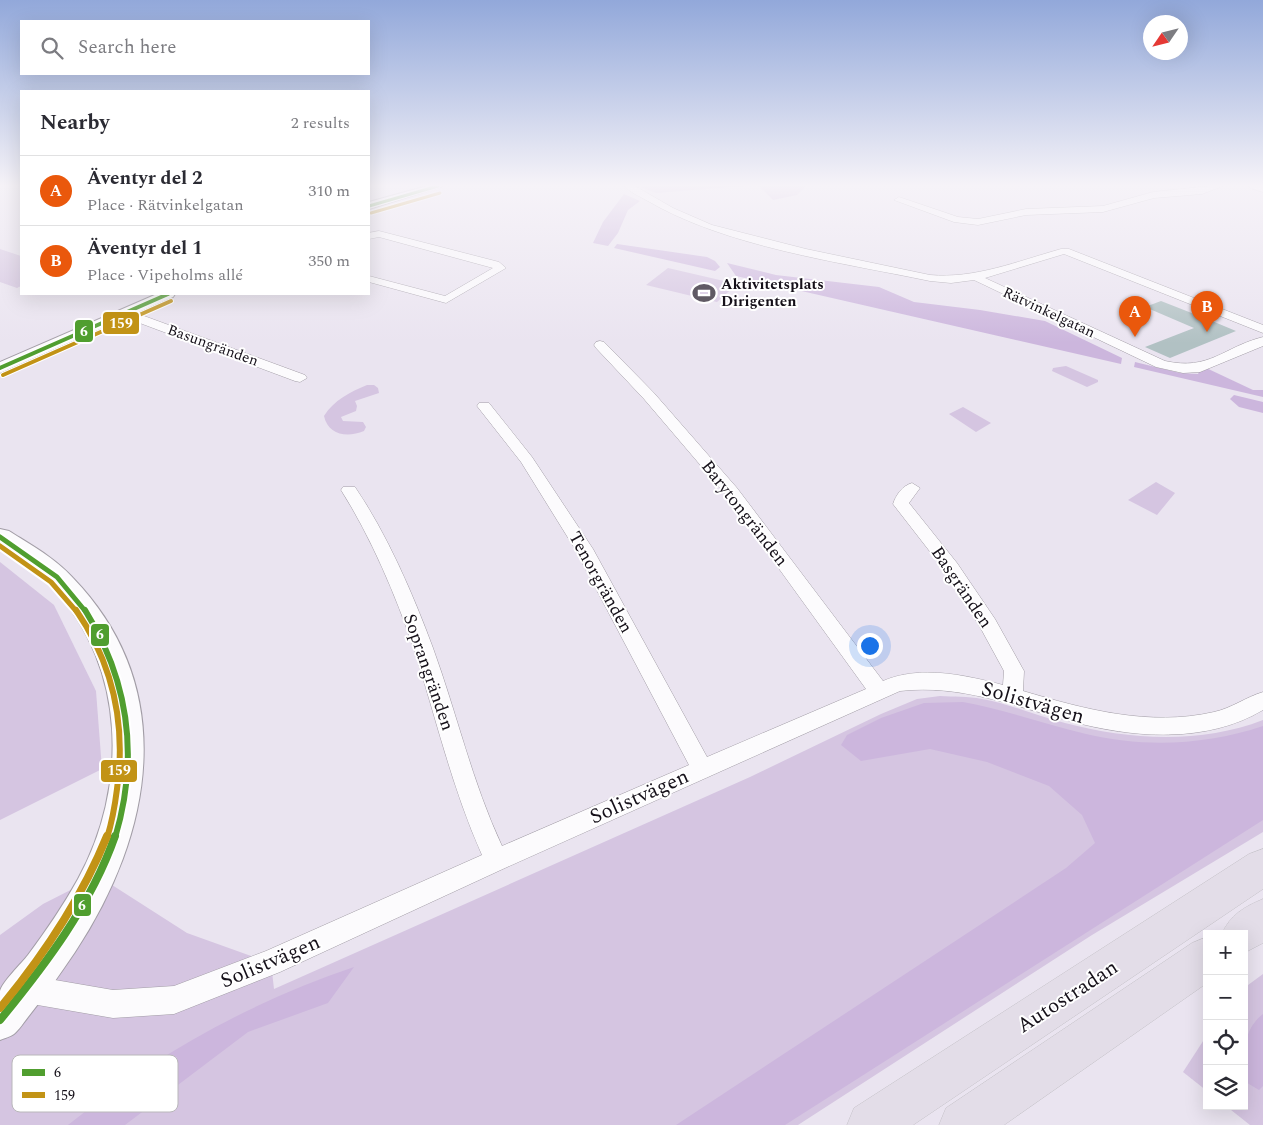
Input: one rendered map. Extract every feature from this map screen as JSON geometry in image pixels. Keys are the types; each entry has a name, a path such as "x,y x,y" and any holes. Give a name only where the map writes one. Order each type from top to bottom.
{"highway":[{"name":"Autostradan","path":"871,1125 1263,867"},
{"path":"1248,930 1263,919"},
{"path":"963,1125 1203,961"}],"main road":[{"path":"0,537 32,557 63,583 89,618 106,647 120,683 126,712 130,748 126,784 114,841 85,904 60,944 0,1020"}],"street":[{"path":"370,279 446,300 501,268 495,264 396,238"},
{"path":"750,238 930,278 975,277 1065,251 1263,329"},
{"name":"Rätvinkelgatan","path":"975,277 1161,364 1175,368 1200,368 1263,341"},
{"path":"0,368 166,295"},
{"name":"Basungränden","path":"125,313 300,378"},
{"name":"Barytongränden","path":"600,345 649,396 731,490 880,691"},
{"name":"Tenorgränden","path":"484,406 527,460 584,549 702,768"},
{"name":"Basgränden","path":"912,488 902,498 901,504 912,515 951,567 988,624 1014,671 1012,695"},
{"name":"Soprangränden","path":"349,490 365,515 405,603 426,657 474,812 496,860"},
{"name":"Solistvägen","path":"26,989 113,1004 174,1000 270,962 702,768 880,691 910,682 935,681 978,686 1092,719 1118,724 1164,726 1204,722 1238,714 1263,700"}],"shaded area":[{"path":"595,238 614,238 608,246 593,243"},
{"path":"617,244 707,257 715,261 720,267 715,271 614,248"},
{"path":"0,249 20,256 20,286 17,288 0,282"},
{"path":"727,263 776,275 879,287 914,302 980,310 1045,321 1122,358 1121,364 736,276"},
{"name":"Aktivitetsplats Dirigenten","path":"668,268 737,284 717,302 646,285"},
{"path":"1135,362 1180,373 1198,374 1202,366 1253,390 1263,390 1263,397 1134,367"},
{"path":"1066,366 1098,380 1098,382 1087,387 1052,371 1053,368"},
{"path":"367,385 374,385 378,388 379,393 355,401 356,411 341,417 343,421 363,422 366,427 364,431 345,434 334,431 326,422 324,416 328,410 343,397"},
{"path":"1234,395 1263,402 1263,413 1239,407 1230,399"},
{"path":"963,407 991,423 976,432 949,414"},
{"path":"1156,482 1175,493 1157,515 1128,500"},
{"path":"0,562 54,605 96,691 102,769 0,820"},
{"path":"940,696 982,699 1089,729 1139,736 1165,737 1215,733 1263,720 1263,832 1092,935 798,1125 0,1125 0,935 43,904 98,876 187,933 271,963 274,989 750,777 881,714 917,699"},
{"path":"963,702 1086,734 1153,743 1198,741 1263,726 1263,820 785,1125 676,1125 1066,868 1095,843 1082,815 1049,786 987,762 930,749 861,761 841,745 847,735 881,718 924,703"},
{"path":"354,967 328,1003 248,1032 178,1085 178,1055 167,1055 240,1014 315,981"},
{"path":"1263,974 1263,1125 1250,1125 1231,1110 1248,1110 1248,985"},
{"path":"1263,1014 1263,1086 1259,1090 1248,1083 1248,1034"},
{"path":"1203,1041 1203,1088 1183,1072"},
{"path":"85,1112 142,1112 125,1125 68,1125"}],"building":[{"path":"1161,301 1236,331 1170,358 1145,347 1194,328 1145,307"}],"transit line":[{"name":"6","path":"0,368 166,295"},
{"name":"159","path":"3,375 171,301"},
{"name":"6","path":"0,537 34,559 57,577 83,608 99,633 111,659 120,686 126,714 128,742 127,771 120,817 115,837 103,866 64,935 33,979 0,1020"},
{"name":"159","path":"0,546 58,588 77,611 93,636 105,662 113,688 120,744 115,802 108,835 96,862 60,928 0,1008"}],"place":[{"name":"Aktivitetsplats Dirigenten","path":"704,293"},
{"name":"Äventyr del 1","path":"1207,332"},
{"name":"Äventyr del 2","path":"1135,337"}]}
